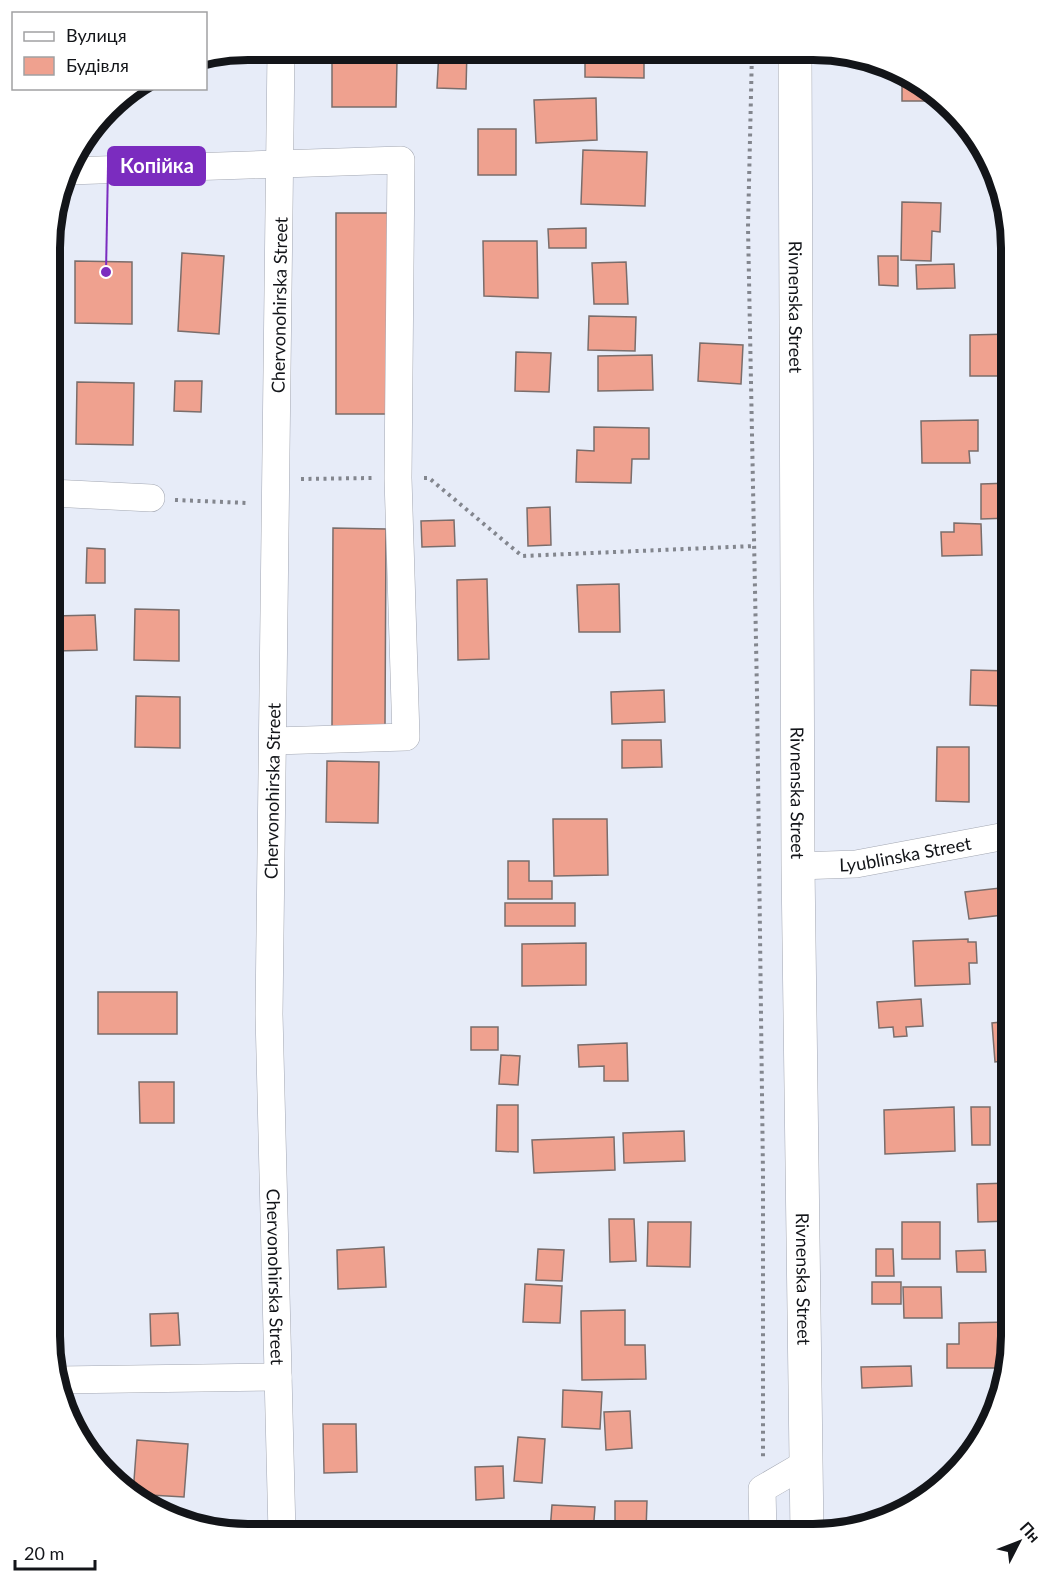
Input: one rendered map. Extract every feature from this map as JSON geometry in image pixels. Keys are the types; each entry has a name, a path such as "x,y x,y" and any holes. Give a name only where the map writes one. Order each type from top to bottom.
{"main road":[{"name":"Rivnenska Street","path":"795,60 798,866 807,1524"}],"street":[{"name":"Chervonohirska Street","path":"281,60 269,1014 282,1524"},
{"path":"77,171 401,160 398,478 406,737 274,741"},
{"path":"60,493 151,498"},
{"name":"Lyublinska Street","path":"798,866 856,864 1001,837"},
{"path":"65,1380 278,1377"},
{"path":"763,1524 762,1489 805,1464"}],"path":[{"path":"752,60 748,227 763,1175 762,1489"},
{"path":"151,498 276,492 398,478 429,478 522,556 754,546"}],"building":[{"path":"438,60 467,60 466,89 437,88"},
{"path":"585,60 644,60 644,78 585,77"},
{"path":"332,61 397,61 396,107 332,107"},
{"path":"902,82 929,101 902,101"},
{"path":"596,98 597,140 536,143 534,100"},
{"path":"478,129 516,129 516,175 478,175"},
{"path":"583,150 647,152 645,206 581,204"},
{"path":"902,202 941,203 940,232 932,231 931,261 901,260"},
{"path":"336,213 388,213 387,414 336,414"},
{"path":"586,228 586,248 549,248 548,229"},
{"path":"483,241 537,241 538,298 484,296"},
{"path":"182,253 224,256 219,334 178,331"},
{"path":"878,256 898,256 898,286 879,285"},
{"path":"75,261 132,262 132,324 75,323"},
{"path":"626,262 628,304 594,304 592,263"},
{"path":"954,264 955,288 917,289 916,265"},
{"path":"589,316 636,317 635,351 588,350"},
{"path":"1001,334 1001,376 970,376 970,335"},
{"path":"700,343 743,345 741,384 698,381"},
{"path":"516,352 551,353 549,392 515,391"},
{"path":"652,355 653,390 598,391 598,356"},
{"path":"175,381 202,381 201,412 174,411"},
{"path":"77,382 134,383 133,445 76,444"},
{"path":"978,420 978,451 969,451 970,463 922,463 921,421"},
{"path":"594,427 649,428 649,459 632,459 631,483 576,482 577,450 594,451"},
{"path":"1001,483 1001,518 981,519 981,484"},
{"path":"550,507 551,545 528,546 527,508"},
{"path":"454,520 455,546 422,547 421,521"},
{"path":"954,523 981,524 982,555 942,556 941,532 954,532"},
{"path":"333,528 386,529 385,727 332,727"},
{"path":"87,548 105,549 105,583 86,583"},
{"path":"487,579 489,659 458,660 457,580"},
{"path":"619,584 620,632 579,632 577,585"},
{"path":"135,609 179,610 179,661 134,660"},
{"path":"95,615 97,650 60,651 60,616"},
{"path":"971,670 1001,671 1001,706 970,705"},
{"path":"664,690 665,722 612,724 611,692"},
{"path":"136,696 180,697 180,748 135,747"},
{"path":"622,740 661,740 662,767 622,768"},
{"path":"937,747 969,747 969,802 936,801"},
{"path":"327,761 379,762 378,823 326,822"},
{"path":"553,819 607,819 608,875 554,876"},
{"path":"508,861 529,861 529,881 552,881 552,899 508,899"},
{"path":"1000,888 1001,915 969,919 965,892"},
{"path":"505,903 575,903 575,926 505,926"},
{"path":"968,939 968,942 976,942 977,963 969,963 970,984 915,986 913,941"},
{"path":"586,943 586,985 522,986 522,944"},
{"path":"98,992 177,992 177,1034 98,1034"},
{"path":"921,999 923,1026 906,1027 907,1036 894,1037 893,1027 879,1028 877,1002"},
{"path":"1001,1022 1001,1061 995,1062 992,1023"},
{"path":"471,1027 498,1027 498,1050 471,1050"},
{"path":"627,1043 628,1081 604,1081 604,1066 579,1067 578,1045"},
{"path":"501,1055 520,1056 518,1085 499,1084"},
{"path":"139,1082 174,1082 174,1123 140,1123"},
{"path":"497,1105 518,1105 518,1152 496,1151"},
{"path":"954,1107 955,1151 885,1154 884,1110"},
{"path":"971,1107 990,1107 990,1145 972,1145"},
{"path":"684,1131 685,1161 624,1163 623,1133"},
{"path":"614,1137 615,1170 534,1173 532,1140"},
{"path":"1001,1183 1001,1221 978,1222 977,1184"},
{"path":"609,1219 634,1219 636,1261 610,1262"},
{"path":"648,1222 691,1222 690,1267 647,1266"},
{"path":"902,1222 940,1222 940,1259 902,1259"},
{"path":"384,1247 386,1287 338,1289 337,1250"},
{"path":"538,1249 564,1250 562,1281 536,1280"},
{"path":"876,1249 893,1249 894,1276 876,1276"},
{"path":"985,1250 986,1272 957,1272 956,1251"},
{"path":"872,1282 901,1282 901,1304 872,1304"},
{"path":"525,1284 562,1286 560,1323 523,1322"},
{"path":"903,1287 941,1287 942,1318 904,1318"},
{"path":"625,1310 625,1345 645,1345 646,1379 582,1380 581,1311"},
{"path":"178,1313 180,1345 151,1346 150,1314"},
{"path":"1001,1322 998,1368 947,1368 947,1344 959,1344 959,1323"},
{"path":"911,1366 912,1386 862,1388 861,1367"},
{"path":"563,1390 602,1392 600,1429 562,1427"},
{"path":"630,1411 632,1448 606,1450 604,1412"},
{"path":"323,1424 356,1424 357,1472 324,1473"},
{"path":"518,1437 545,1439 542,1483 514,1481"},
{"path":"137,1440 188,1444 184,1497 148,1495 134,1485"},
{"path":"503,1466 504,1498 476,1500 475,1467"},
{"path":"615,1501 647,1501 646,1524 615,1524"},
{"path":"552,1505 595,1507 594,1524 551,1524"}],"place":[{"name":"Копійка","path":"106,272"}]}
